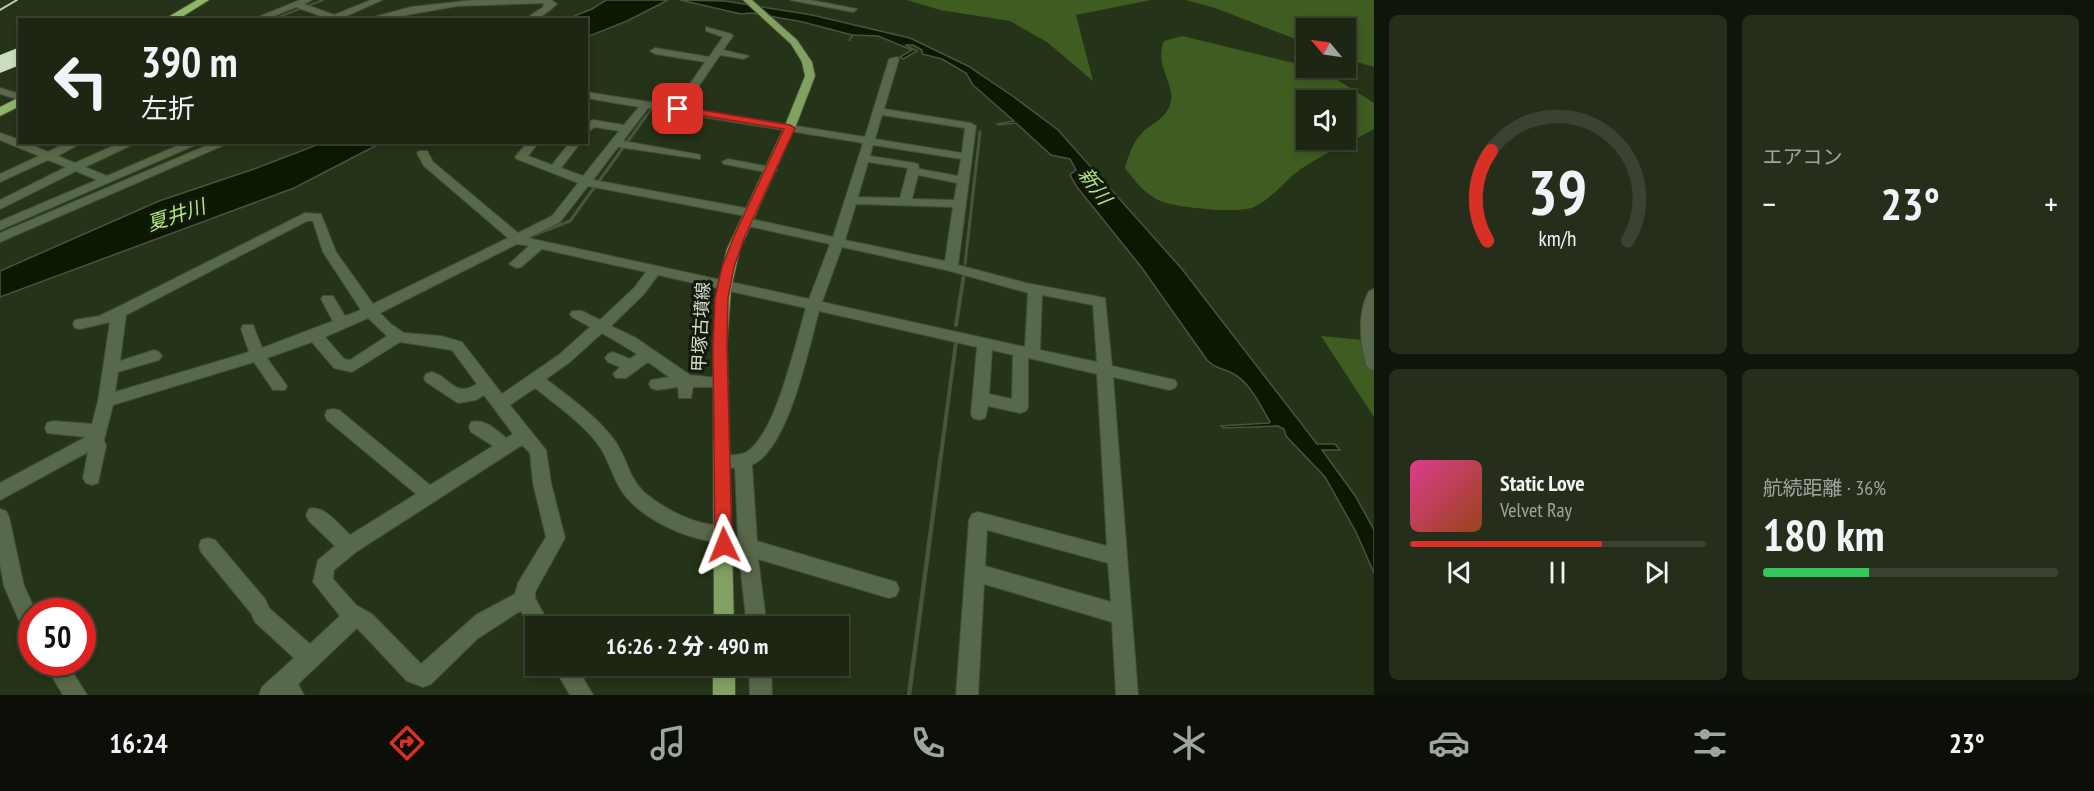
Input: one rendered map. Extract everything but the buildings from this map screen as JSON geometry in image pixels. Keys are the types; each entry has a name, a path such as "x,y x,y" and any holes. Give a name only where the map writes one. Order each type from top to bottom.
{"highway":[{"path":"172,18 204,0"},
{"path":"0,112 18,100"}],"main road":[{"name":"甲塚古墳線","path":"724,616 720,344 724,285 732,256 790,128 807,86 810,72 799,48 747,0"},
{"path":"724,676 724,695"}],"street":[{"path":"260,18 308,0"},
{"path":"298,4 338,18 378,0"},
{"path":"532,18 547,10 558,0"},
{"path":"794,0 854,9"},
{"path":"376,18 458,2 548,1 547,10"},
{"path":"678,109 728,36 709,29"},
{"path":"655,51 744,56"},
{"path":"722,462 743,461 754,456 770,437 783,408 894,59"},
{"path":"0,91 18,98"},
{"path":"588,95 967,157"},
{"path":"106,401 315,335 371,311 519,240 556,219 646,104"},
{"path":"878,111 971,126 951,267"},
{"path":"588,128 592,123 627,129"},
{"path":"0,136 16,139"},
{"path":"0,146 16,139"},
{"path":"617,143 696,157"},
{"path":"26,144 107,180"},
{"path":"0,178 73,144"},
{"path":"0,205 75,167 128,144"},
{"path":"0,226 191,144"},
{"path":"0,238 220,144"},
{"path":"532,144 521,157 587,182 749,218 838,241 845,245 951,267 1035,290 1100,301 1127,695"},
{"path":"554,169 574,144"},
{"path":"891,162 896,146"},
{"path":"423,153 428,164 519,240 1169,384"},
{"path":"864,158 914,166 905,202"},
{"path":"728,162 771,170"},
{"path":"913,171 964,181"},
{"path":"851,200 960,204"},
{"path":"80,324 102,320 305,217 312,216 319,220 325,243 336,264 371,311 398,336"},
{"path":"516,264 540,244"},
{"path":"500,404 536,380 601,327 639,291 655,270"},
{"path":"985,343 980,406 1020,407 1035,290"},
{"path":"1374,294 1368,325 1370,354 1374,365"},
{"path":"328,299 342,324"},
{"path":"92,478 98,446 97,435 106,401 119,312"},
{"path":"577,314 631,342 686,388"},
{"path":"248,329 257,355 279,386"},
{"path":"315,335 339,364 352,366 398,336 447,340 457,345 500,404 538,450 542,483 556,538 530,578 525,590 525,600 534,616"},
{"path":"613,358 626,370 654,355 639,335"},
{"path":"110,369 154,356"},
{"path":"432,378 459,397 470,396 487,385"},
{"path":"536,380 572,409 610,448 624,478 638,497 670,517 723,540 889,589"},
{"path":"657,384 686,388 721,383"},
{"path":"333,415 429,495"},
{"path":"477,427 489,433 505,447"},
{"path":"53,428 97,435"},
{"path":"0,492 97,435"},
{"path":"524,435 349,546 325,566 323,582 349,612 365,621 415,674 423,676 480,626 508,605 525,600"},
{"path":"743,461 748,547 756,616"},
{"path":"315,515 349,546"},
{"path":"0,517 14,586 19,598"},
{"path":"967,695 978,520 1117,557"},
{"path":"208,546 258,606 262,615 310,658"},
{"path":"975,572 1122,615"},
{"path":"282,691 310,658 356,615"},
{"path":"64,676 76,695"},
{"path":"570,676 582,695"},
{"path":"760,676 761,695"}],"green space":[{"path":"907,0 1151,0 1076,15 1093,81 1047,42 1010,21 940,10"},
{"path":"1186,0 1374,0 1374,67 1356,62 1356,18 1296,18 1296,39 1215,8"},
{"path":"1182,36 1296,64 1296,78 1335,78 1354,90 1296,90 1296,150 1334,150 1310,163 1254,207 1235,210 1206,209 1158,200 1144,190 1125,168 1138,138 1167,112 1171,100 1170,87 1161,58 1164,41"},
{"path":"1356,92 1374,103 1374,129 1356,138"},
{"path":"1321,336 1374,341 1374,417"}],"water":[{"path":"606,0 668,0 627,21 588,37 588,18 570,18 592,9"},
{"name":"新川","path":"680,0 725,1 812,15 910,38 968,66 1058,130 1182,269 1317,444 1335,444 1340,450 1322,450 1356,497 1374,530 1374,573 1356,532 1325,477 1286,436 1284,429 1278,426 1223,428 1221,426 1270,422 1254,394 1244,382 1207,360 1142,268 1077,187 1070,175 1076,170 1070,159 1051,155 1016,123 997,124 1014,121 973,85 966,73 942,59 922,54 922,50 913,45 905,45 917,51 903,59 900,57 912,50 878,36 853,35 849,41 852,35 803,22 752,13 741,14"},
{"name":"夏井川","path":"319,144 379,144 294,188 0,297 0,271 159,201"}],"waterway":[{"path":"276,18 323,0"},
{"path":"645,118 652,108"},
{"path":"529,237 570,221 646,116"},
{"path":"965,264 980,132"},
{"path":"956,325 964,274"},
{"path":"941,455 956,342"},
{"path":"909,695 941,454"}],"railway":[{"path":"0,10 17,0"}],"route":[{"path":"678,109 790,128 739,236 728,267 721,298 720,399 724,545"}]}
